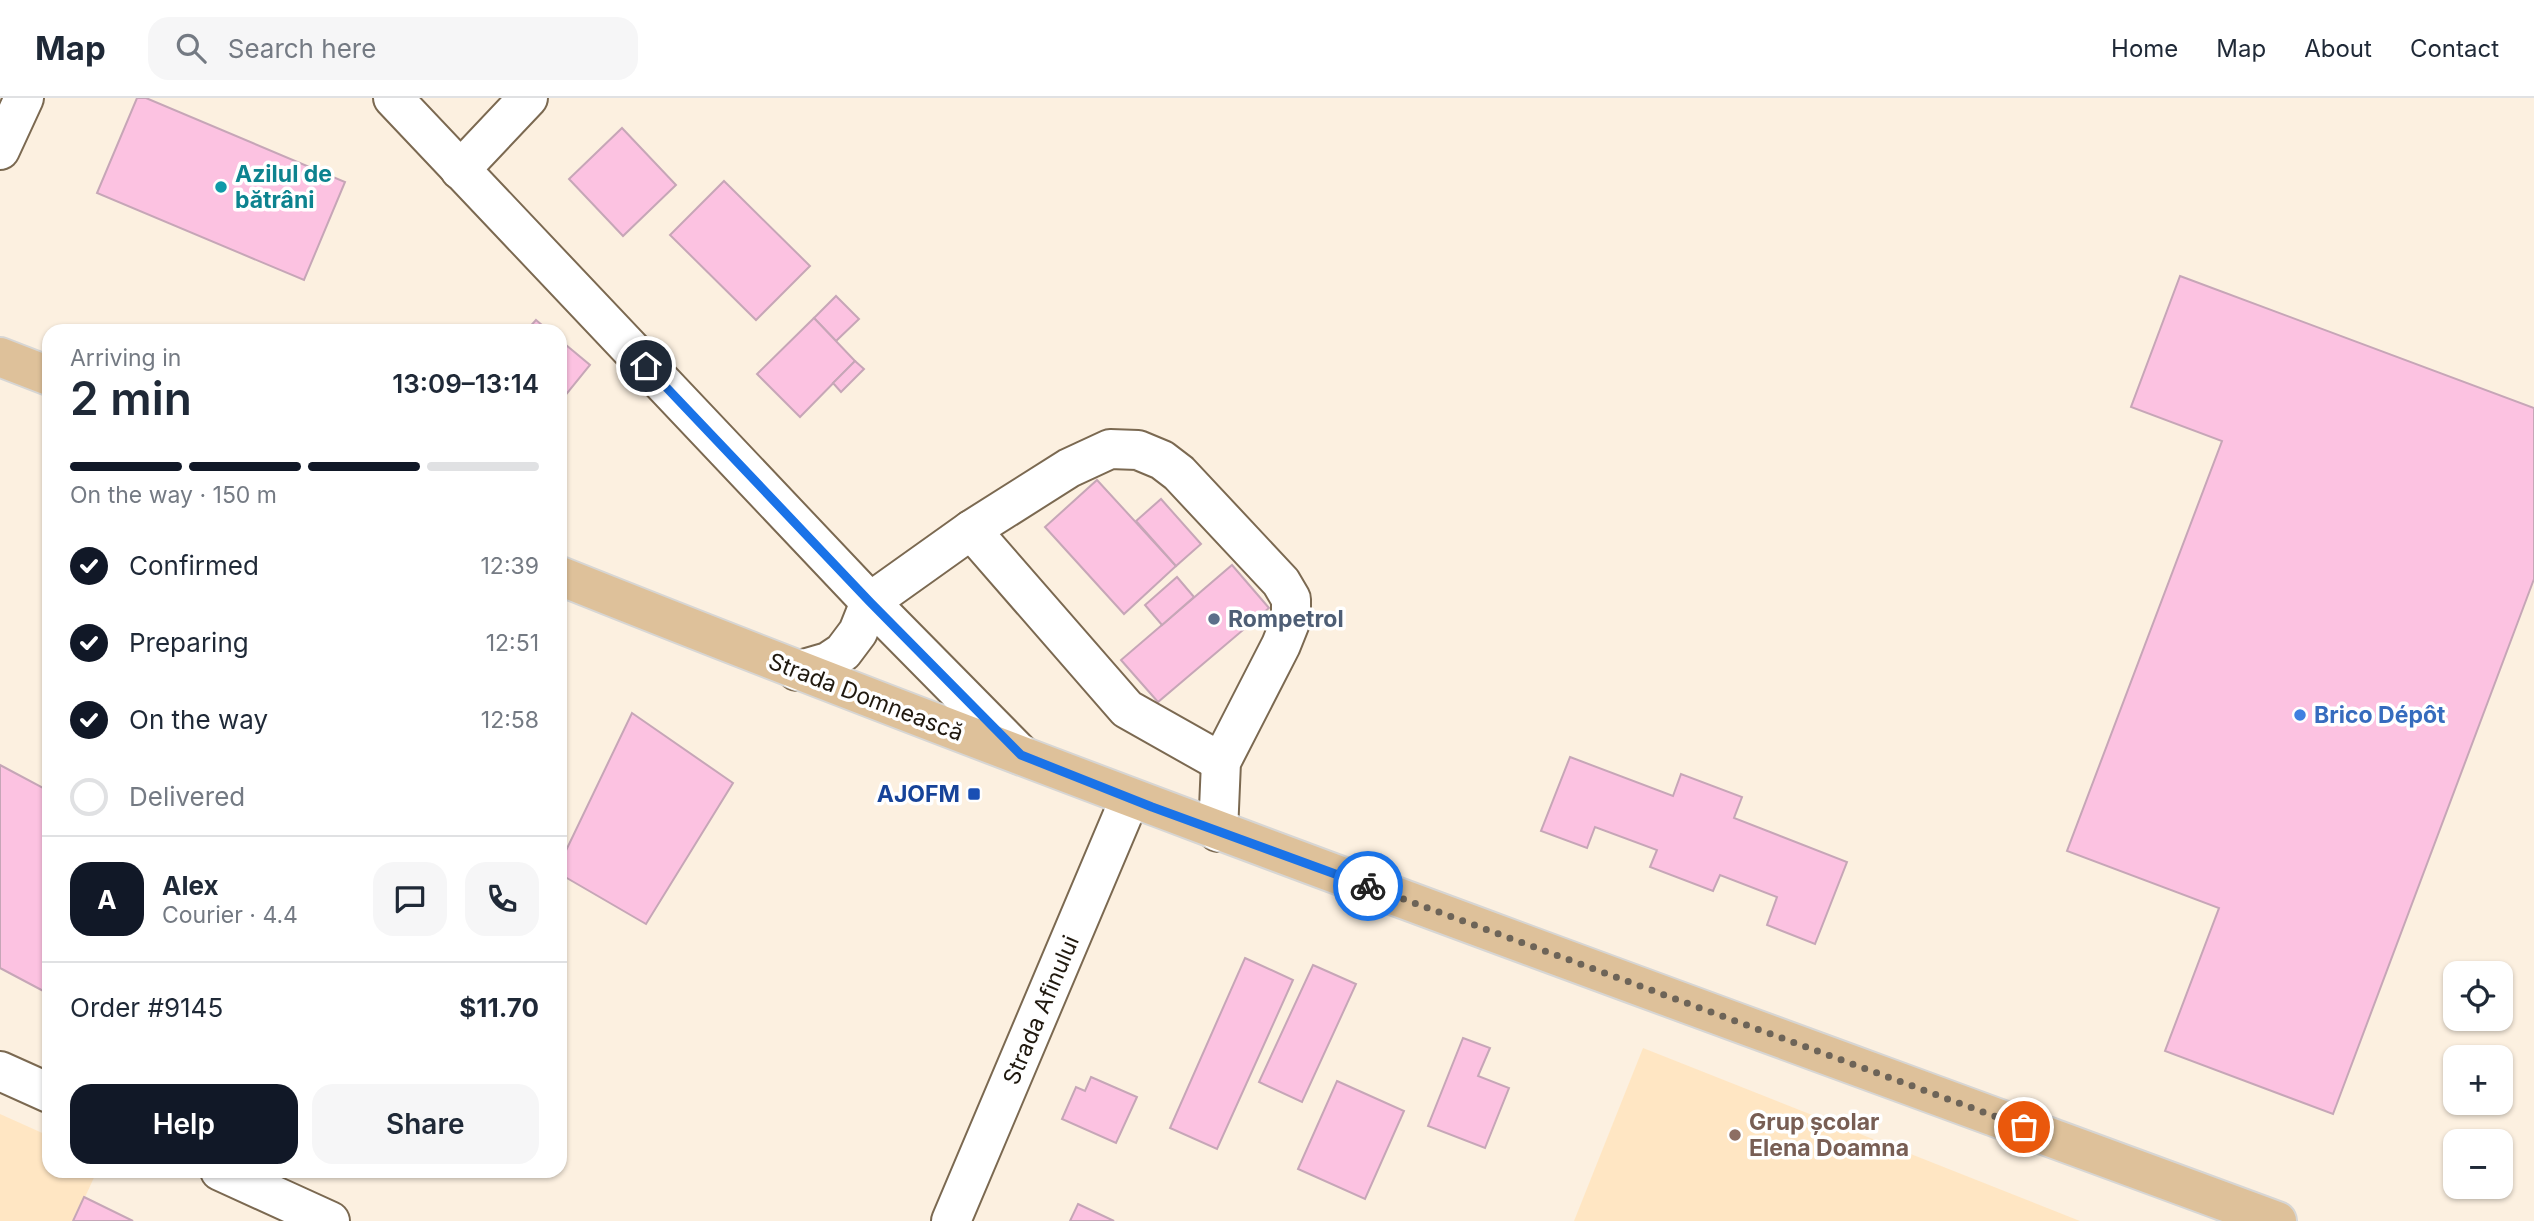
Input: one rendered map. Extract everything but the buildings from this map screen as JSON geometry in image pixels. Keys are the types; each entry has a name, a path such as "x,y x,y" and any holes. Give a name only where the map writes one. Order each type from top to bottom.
{"main road":[{"path":"0,357 42,373"},
{"name":"Strada Domnească","path":"567,579 797,671 1218,832 2277,1221"}],"street":[{"path":"0,150 24,98"},
{"path":"393,98 870,602 1021,755"},
{"path":"460,170 528,98"},
{"path":"797,671 828,662 843,652 858,632 870,602 971,530 1069,468 1110,449 1138,450 1161,460 1179,473 1281,582 1291,599 1291,620 1281,645 1221,762 1218,832"},
{"path":"971,530 1127,709 1221,762"},
{"name":"Strada Afinului","path":"951,1221 1130,798"},
{"path":"0,1071 42,1090"},
{"path":"235,1178 330,1221"}],"shaded area":[{"name":"Grup școlar Elena Doamna","path":"1643,1048 2080,1221 1574,1221"},
{"path":"0,1114 42,1133 42,1178 94,1178 74,1221 0,1221"}],"way so far":[{"path":"1368,886 2024,1127"}],"place":[{"name":"Azilul de bătrâni","path":"221,187"},
{"name":"Rompetrol","path":"1214,619"},
{"name":"Brico Dépôt","path":"2300,715"},
{"name":"AJOFM","path":"974,794"},
{"name":"Grup școlar Elena Doamna","path":"1735,1135"}],"route":[{"path":"646,366 870,602 1021,755 1152,807 1368,886"}]}
